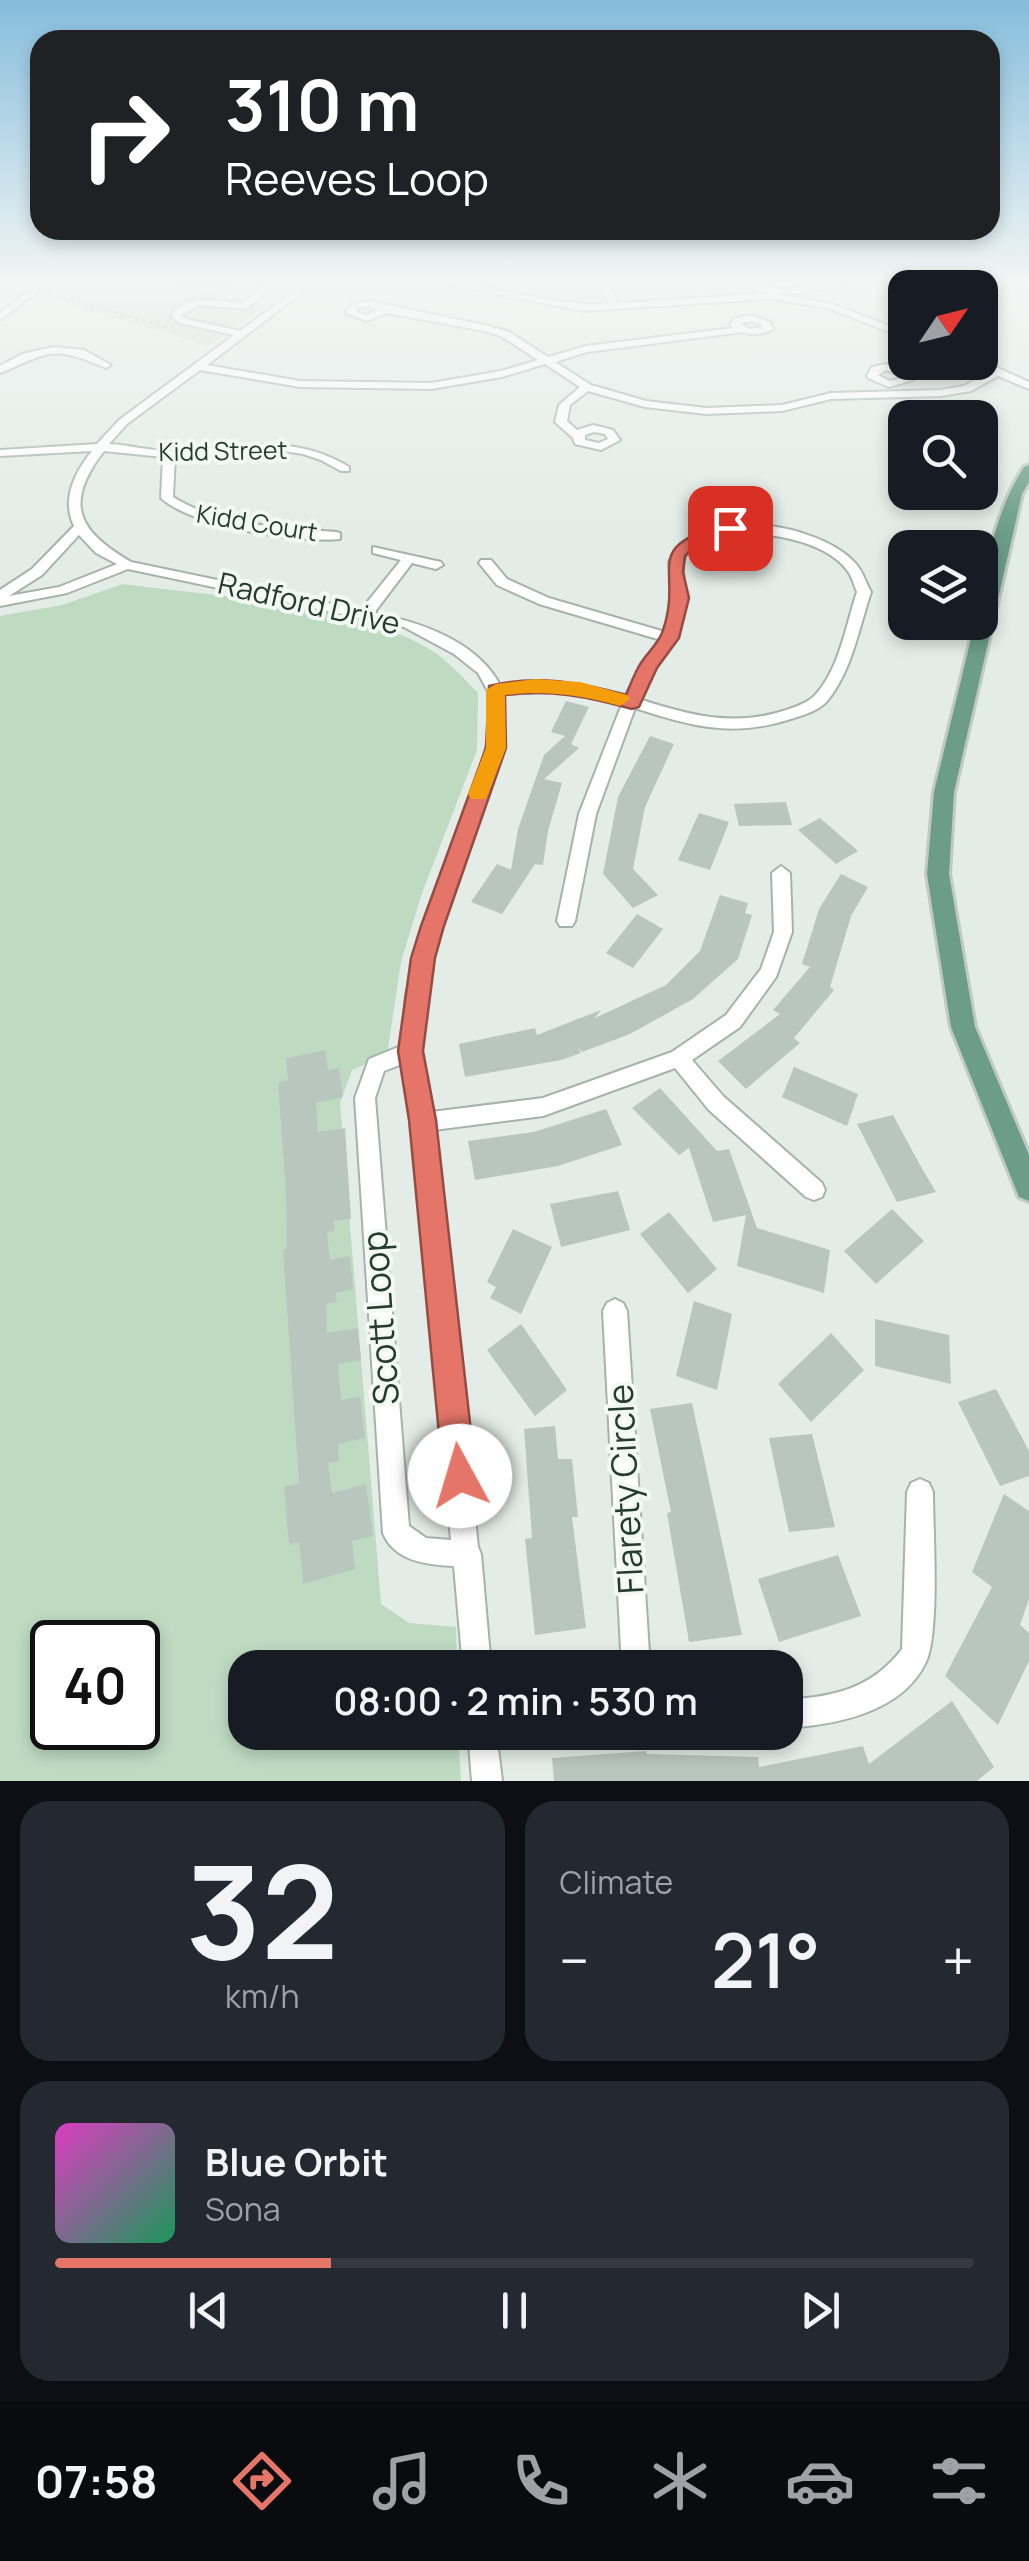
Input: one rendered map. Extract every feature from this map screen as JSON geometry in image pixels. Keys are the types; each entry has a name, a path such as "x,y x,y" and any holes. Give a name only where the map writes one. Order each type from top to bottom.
{"main road":[{"path":"1029,470 1014,494 944,792 938,874 963,1027 1029,1188"}],"street":[{"path":"0,599 37,572 78,529 72,502 78,478 96,448 123,422 197,366"},
{"path":"198,366 300,384 414,386 472,381 526,366"},
{"path":"552,366 587,387 644,404 706,412 782,408 831,396 898,389 967,389 982,380"},
{"path":"998,373 1029,386"},
{"path":"578,436 562,422 560,411 569,398 587,387"},
{"name":"Kidd Street","path":"0,453 96,448 169,455 236,448 294,448 326,455 345,469"},
{"name":"Kidd Court","path":"169,455 167,498 182,510 206,518 336,536"},
{"path":"476,1650 423,1122 410,1051 423,958 432,926 496,748 496,690 536,685 580,689 632,703 671,718 715,726 767,724 820,702 839,663 864,592 851,566 819,543 773,528 730,528 691,540 677,555 674,572 680,598 670,638 648,667 632,703 596,784 566,922"},
{"name":"Radford Drive","path":"78,529 104,554 127,565 408,624 451,644 474,662 496,690"},
{"path":"378,550 436,565"},
{"path":"366,613 409,558"},
{"path":"486,563 502,582 544,601 670,638"},
{"path":"0,599 62,590 127,565"},
{"path":"423,1122 544,1107 679,1058 733,1021 769,972 783,932 781,873"},
{"name":"Scott Loop","path":"410,1051 376,1065 365,1098 396,1533 422,1551 468,1554"},
{"path":"679,1058 716,1104 814,1190"},
{"name":"Flarety Circle","path":"615,1311 635,1650"},
{"path":"803,1713 820,1713 880,1694 916,1653 920,1492"},
{"path":"487,1781 490,1750"}],"green space":[{"path":"123,584 279,603 394,632 447,662 478,693 477,750 421,896 401,962 387,1055 352,1070 340,1103 381,1604 409,1623 456,1627 457,1650 228,1650 228,1750 459,1750 461,1781 0,1781 0,616 62,605"}],"building":[{"path":"566,701 589,707 571,744 579,748 544,779 562,783 543,865 535,864 502,914 471,902 497,864 511,870 518,829 544,755 565,736 551,732"},
{"path":"650,736 674,744 645,807 633,869 658,895 633,908 603,874 618,797"},
{"path":"786,802 792,825 739,826 734,804"},
{"path":"699,813 729,822 710,870 678,860"},
{"path":"820,818 858,851 836,864 798,830"},
{"path":"841,874 868,887 851,916 830,987 834,990 794,1038 800,1043 746,1089 718,1061 780,1014 773,1010 810,967 802,964 819,909"},
{"path":"720,895 748,903 745,913 752,915 738,959 693,999 630,1034 582,1052 578,1047 581,1053 561,1060 465,1077 459,1044 535,1028 537,1035 601,1010 595,1018 666,985 700,951"},
{"path":"637,914 663,929 633,968 606,953"},
{"path":"325,1050 328,1070 339,1068 343,1097 316,1103 318,1132 345,1128 351,1219 334,1221 334,1231 327,1232 330,1260 350,1256 353,1289 336,1293 337,1302 326,1304 327,1333 358,1328 361,1360 338,1364 341,1400 360,1396 365,1438 338,1444 339,1461 328,1463 332,1493 366,1484 373,1536 352,1541 355,1569 303,1584 299,1542 289,1545 284,1487 299,1483 283,1250 287,1249 286,1192 278,1083 288,1080 286,1058"},
{"path":"794,1067 858,1094 847,1126 782,1097"},
{"path":"660,1088 717,1151 729,1149 757,1228 830,1250 824,1293 737,1266 746,1215 713,1222 689,1148 679,1155 632,1108"},
{"path":"606,1109 622,1145 558,1166 475,1180 468,1141 534,1132"},
{"path":"893,1115 936,1192 897,1202 857,1124"},
{"path":"618,1191 630,1230 561,1247 550,1204"},
{"path":"892,1209 924,1241 876,1284 844,1251"},
{"path":"669,1212 717,1269 688,1293 640,1234"},
{"path":"513,1229 552,1247 521,1314 490,1298 496,1287 487,1282"},
{"path":"694,1301 732,1314 717,1390 676,1376"},
{"path":"875,1319 949,1335 951,1384 875,1366"},
{"path":"521,1324 567,1390 535,1416 487,1350"},
{"path":"831,1333 864,1370 811,1422 778,1384"},
{"path":"996,1389 1029,1451 1029,1476 1000,1486 958,1402"},
{"path":"692,1403 742,1635 689,1642 667,1513 671,1512 650,1409"},
{"path":"555,1426 558,1459 572,1459 578,1517 572,1517 586,1628 535,1635 525,1539 532,1538 524,1429"},
{"path":"812,1434 835,1527 789,1532 769,1438"},
{"path":"1004,1494 1029,1511 1029,1599 1020,1625 1029,1633 1029,1661 998,1725 945,1676 992,1587 972,1572"},
{"path":"838,1555 861,1616 779,1642 758,1579"},
{"path":"952,1701 994,1767 977,1781 554,1781 552,1758 646,1751 758,1757 759,1767 863,1746 869,1764"}],"slow traffic":[{"path":"479,794 496,748 496,690 536,685 580,689 620,699"}],"route":[{"path":"460,1476 423,1120 410,1051 423,958 432,926 496,748 496,690 536,685 580,689 632,703 648,667 670,638 680,598 674,572 677,555 691,540 730,528"}]}
